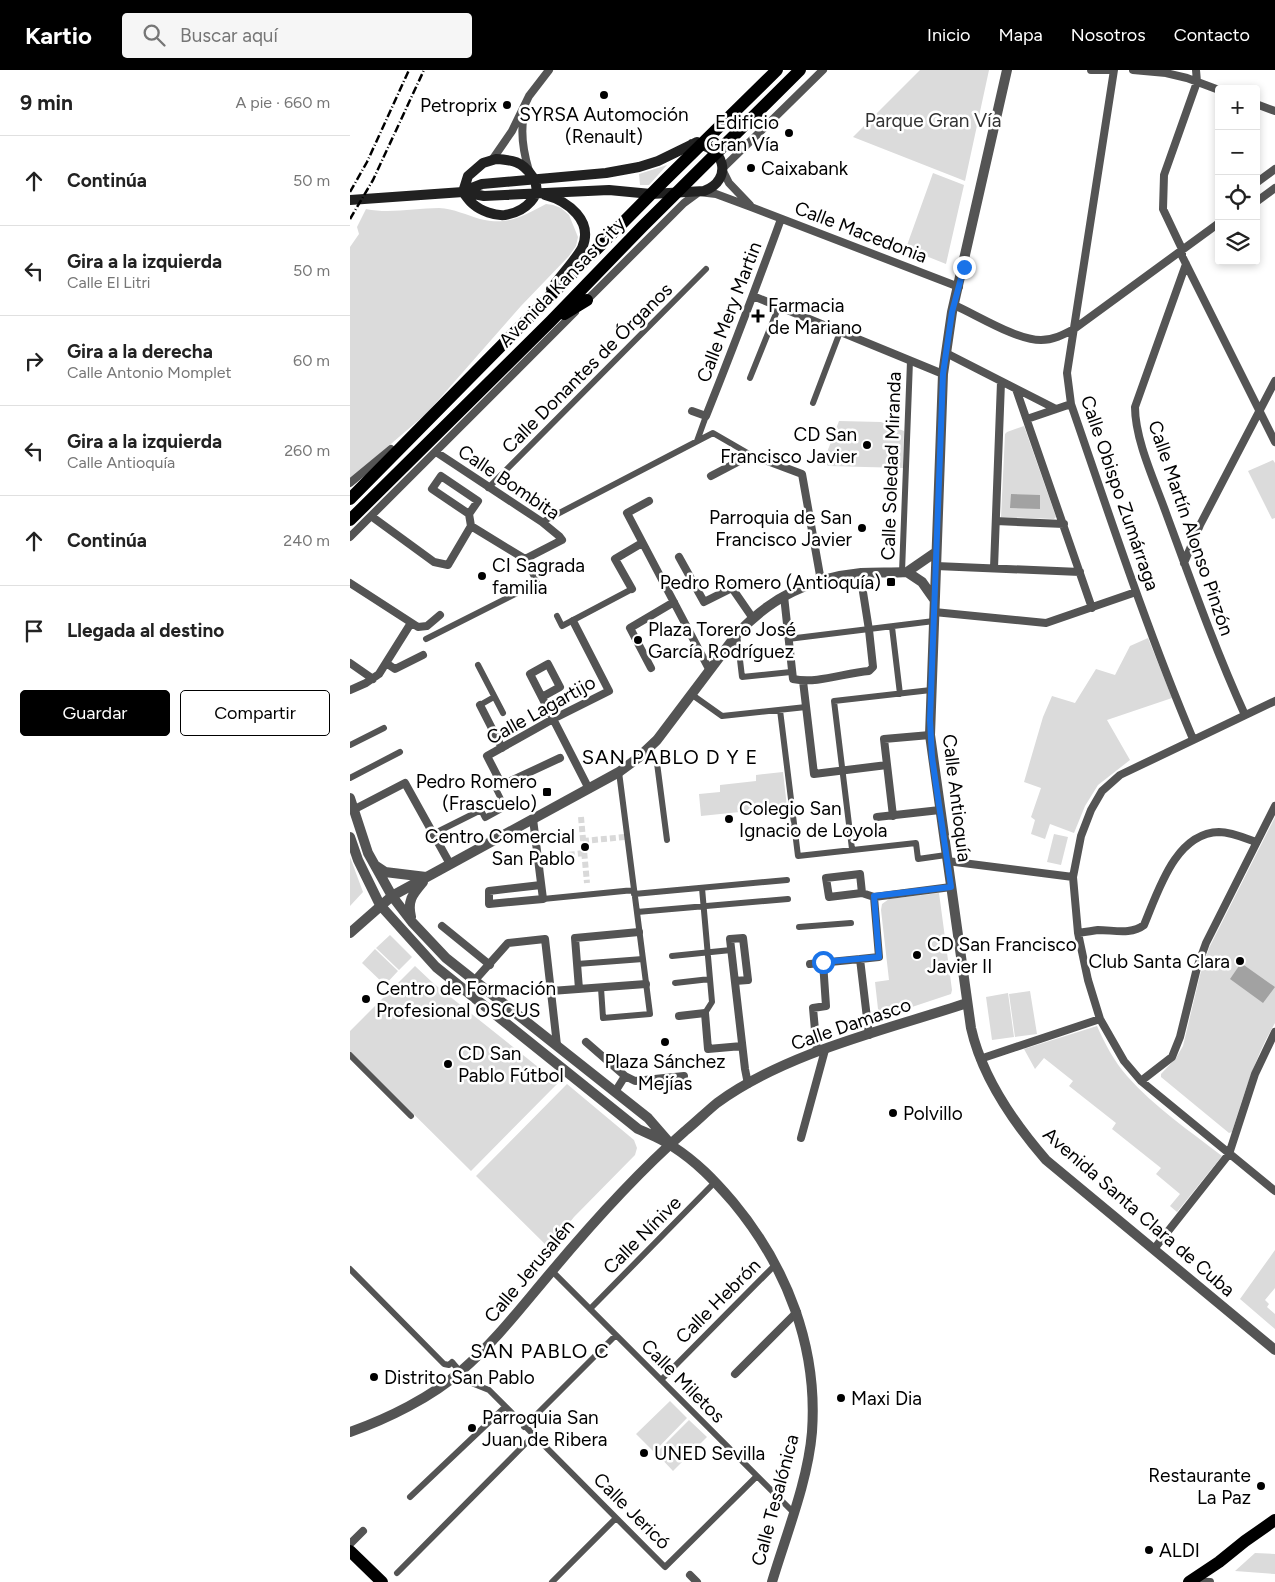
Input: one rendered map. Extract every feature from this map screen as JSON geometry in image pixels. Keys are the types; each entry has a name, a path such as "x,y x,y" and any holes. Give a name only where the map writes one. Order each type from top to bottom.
{"main road":[{"name":"Avenida Kansas City","path":"350,499 524,325 697,144 720,126 778,70"},
{"name":"Avenida Kansas City","path":"350,520 800,70"},
{"path":"350,200 463,192 484,196 609,190 651,194 699,192 708,190 715,185 720,178 722,169 716,153 708,146 697,144 639,168 606,173 532,175 482,184 463,192"},
{"path":"492,160 507,160 522,164 538,185 537,193 530,203 519,211 505,215 488,213 473,204 463,192 468,176 483,163 492,160"},
{"path":"524,325 582,249 585,234 582,222 572,208 555,198 537,193"},
{"path":"550,321 587,300"},
{"path":"1190,1582 1275,1520"},
{"path":"350,1551 382,1582"}],"street":[{"path":"492,160 512,131 529,96 550,70"},
{"path":"752,207 729,183 722,169 823,70"},
{"name":"Calle Antioquía","path":"967,1003 930,735 943,374 954,304 1007,70"},
{"path":"1091,70 1109,70"},
{"name":"Calle Obispo Zumárraga","path":"1114,70 1067,373 1071,404 1163,667 1193,739"},
{"path":"1133,70 1166,73 1215,89"},
{"path":"1196,70 1197,82 1164,175 1163,209 1182,250 1182,256 1275,442"},
{"path":"529,96 524,114 522,133 525,156 532,175"},
{"path":"1260,105 1275,111"},
{"path":"1260,180 1275,169"},
{"path":"1260,199 1275,188"},
{"name":"Calle Macedonia","path":"699,192 716,194 752,207 959,287"},
{"name":"Avenida Kansas City","path":"350,537 684,203 699,192"},
{"name":"Calle Mery Martin","path":"697,441 781,218"},
{"path":"954,304 1023,337 1041,340 1058,337 1074,329 1215,226"},
{"name":"Calle Martín Alonso Pinzón","path":"1186,264 1135,407 1136,429 1222,664 1244,715"},
{"name":"Calle Donantes de Órganos","path":"488,488 706,269"},
{"path":"753,296 943,374"},
{"path":"750,378 779,306"},
{"path":"813,404 840,332"},
{"path":"946,353 1056,409"},
{"name":"Calle Soledad Miranda","path":"905,572 910,361"},
{"path":"1184,563 1200,525 1275,381"},
{"path":"994,568 1001,382"},
{"path":"1016,389 1092,608"},
{"path":"1027,419 1071,404"},
{"path":"692,411 706,416"},
{"path":"350,483 426,421"},
{"path":"542,522 713,433 751,455 802,474 821,581"},
{"name":"Calle Bombita","path":"436,452 542,522 562,540 525,559"},
{"path":"711,476 751,455"},
{"path":"469,514 432,489 441,476 478,501"},
{"path":"371,516 434,562 448,565 471,526 469,514 488,488"},
{"path":"649,501 627,513 709,669"},
{"path":"996,521 1064,524"},
{"path":"426,640 537,583 525,559 471,526"},
{"path":"557,616 562,626 632,590 615,559 642,543"},
{"path":"350,933 392,896 619,772 657,740 737,634 752,617 772,602 809,584 821,581 860,573 905,572 936,552"},
{"path":"680,557 704,602 732,588 752,617"},
{"path":"936,566 1080,572"},
{"path":"905,572 922,582 934,599"},
{"path":"784,596 792,680 804,681 869,671 873,666 860,573"},
{"path":"350,582 418,627 427,626 440,616"},
{"path":"788,639 892,627 934,616 1046,623 1136,592"},
{"path":"650,668 630,628 674,602"},
{"name":"Calle Lagartijo","path":"502,785 487,756 553,719 610,691 573,620"},
{"path":"350,690 379,674 411,623"},
{"path":"892,627 900,694"},
{"path":"737,634 742,677 791,672"},
{"path":"386,663 395,669 422,655"},
{"path":"350,663 372,679"},
{"path":"542,697 560,687 548,664 530,674 589,788"},
{"path":"478,665 503,713"},
{"path":"804,681 814,774 887,766"},
{"path":"852,849 834,701 931,690"},
{"path":"691,694 722,716 806,707"},
{"path":"494,697 480,705 502,748"},
{"path":"1275,700 1120,775 1102,791 1090,810 1081,836 1073,877 1078,933 1088,980 1100,1018 1124,1061 1142,1081 1275,1191"},
{"path":"780,710 798,856 916,843 918,859 947,858 1073,877"},
{"path":"350,746 384,728"},
{"path":"893,816 884,739 930,735"},
{"path":"646,750 657,763 667,840"},
{"path":"350,778 400,752"},
{"path":"433,834 481,810 485,818 505,807 496,789 560,758"},
{"path":"601,988 603,1018 650,1014 619,772"},
{"path":"352,811 405,783 450,864"},
{"name":"Calle Tesalónica","path":"350,798 352,811 368,853 392,896 412,922 446,958 648,1118 670,1144"},
{"path":"1142,1081 1172,1056 1180,1038 1197,968 1206,943 1275,806"},
{"path":"878,817 940,810"},
{"path":"533,819 543,899"},
{"path":"1078,933 1098,930 1132,931 1144,925 1168,868 1186,847 1202,835 1221,832 1256,842"},
{"name":"Calle Tesalónica","path":"350,837 358,860 380,905 436,967 638,1129 670,1144 701,1167 747,1219 776,1264 797,1312 806,1345 811,1370 813,1402 811,1435 806,1466 772,1582"},
{"path":"374,864 385,872 427,877"},
{"path":"862,893 860,874 826,878 829,896 862,893 874,896 951,887"},
{"path":"412,922 408,906 414,893 427,877"},
{"path":"541,885 489,891 490,904 787,880"},
{"path":"702,888 712,1002 705,1013 708,1049 742,1046"},
{"path":"810,964 879,957 874,896"},
{"path":"637,912 788,899"},
{"path":"799,927 851,922"},
{"path":"442,926 490,965"},
{"path":"579,989 575,938 639,932"},
{"path":"735,981 748,980 743,938 730,939 742,1046 748,1084"},
{"path":"476,980 508,943 546,939 557,1045"},
{"path":"672,956 731,950"},
{"path":"577,964 643,958"},
{"path":"860,958 868,1035"},
{"path":"801,1138 821,1051 813,1008 826,1006 823,962"},
{"path":"675,983 710,979"},
{"path":"551,991 646,984"},
{"name":"Calle Damasco","path":"670,1144 717,1104 748,1084 789,1064 821,1051 967,1003"},
{"name":"Avenida Santa Clara de Cuba","path":"967,1003 975,1046 980,1059 1000,1098 1022,1132 1046,1160 1275,1350"},
{"path":"679,1016 705,1013"},
{"path":"980,1059 1100,1018"},
{"path":"1154,1249 1230,1154 1256,1074 1275,1032"},
{"path":"586,1042 625,1076 635,1080 684,1076"},
{"path":"350,1055 411,1116"},
{"path":"615,1092 625,1076"},
{"name":"Calle Jerusalén","path":"350,1432 401,1410 461,1372 499,1333 618,1196 670,1144"},
{"name":"Calle Nínive","path":"590,1310 716,1182"},
{"name":"Calle Hebrón","path":"661,1380 776,1264"},
{"name":"Calle Jericó","path":"350,1269 444,1364 449,1365 452,1362 469,1382 489,1390 665,1567 757,1476"},
{"name":"Calle Miletos","path":"552,1271 793,1512"},
{"path":"735,1374 797,1312"},
{"path":"524,1427 616,1335"},
{"path":"410,1497 505,1407"},
{"path":"397,1573 534,1436"},
{"path":"552,1582 616,1518"},
{"path":"350,1544 363,1531"},
{"path":"690,1575 697,1582"},
{"path":"1190,1582 1210,1582"}],"green space":[{"name":"Parque Gran Vía","path":"920,70 989,70 965,181 853,137"},
{"path":"667,165 649,185 640,185 639,174"},
{"path":"933,173 964,185 946,264 906,248"},
{"path":"546,204 561,208 569,215 578,237 576,246 569,256 521,306 427,413 350,479 350,247 359,234 357,227 366,209 393,211 439,208 480,219 499,221 515,219"},
{"name":"CD San Francisco Javier","path":"839,421 881,422 904,431 903,468 828,466 824,460"},
{"path":"1024,426 1056,517 1054,519 1001,517 1005,434"},
{"path":"1273,460 1275,463 1275,518 1272,519 1248,471"},
{"path":"1148,638 1172,698 1107,720 1130,760 1098,785 1085,806 1074,833 1050,824 1045,839 1031,834 1035,820 1031,817 1041,788 1024,782 1043,717 1052,696 1075,703 1096,669 1115,675 1130,646"},
{"path":"783,772 787,807 701,816 699,794 720,792 720,785 756,781 756,775"},
{"name":"Club Santa Clara","path":"1275,817 1275,1023 1256,1062 1232,1132 1229,1133 1161,1077 1161,1074 1176,1058 1183,1046 1200,975 1209,948"},
{"path":"1054,834 1068,837 1061,865 1047,862"},
{"path":"350,857 363,892 350,906"},
{"name":"CD San Francisco Javier II","path":"939,893 951,994 879,1018 875,982 889,980 881,910 882,904 889,899"},
{"path":"390,935 412,957 399,970 376,948"},
{"path":"375,949 398,971 385,985 362,963"},
{"name":"CD San Pablo Fútbol","path":"415,966 433,983 558,1083 471,1171 350,1051 350,1031"},
{"path":"1030,991 1037,1034 1015,1037 1009,994"},
{"path":"1008,993 1014,1037 992,1040 986,997"},
{"path":"1097,1026 1122,1070 1138,1087 1173,1118 1222,1156 1177,1212 1170,1206 1180,1194 1156,1174 1161,1168 1112,1129 1116,1123 1069,1086 1073,1081 1044,1058 1035,1069 1024,1049"},
{"path":"567,1084 634,1140 637,1148 635,1155 574,1217 549,1248 476,1176"},
{"path":"1275,1250 1275,1288 1265,1300 1269,1304 1267,1307 1275,1314 1275,1329 1240,1299"},
{"path":"670,1401 687,1418 654,1452 636,1434"},
{"path":"689,1420 707,1437 673,1471 656,1453"},
{"path":"1255,1553 1275,1554 1275,1574 1235,1571"}],"shaded area":[{"path":"1011,494 1040,495 1040,509 1010,508"},
{"path":"1241,963 1275,987 1263,1003 1230,979"}],"tunnel":[{"path":"581,817 587,883"},
{"path":"583,841 625,837"},
{"path":"551,857 584,853"}],"railway":[{"path":"350,192 367,162 409,70"},
{"path":"350,219 373,180 424,70"}],"place":[{"name":"SYRSA Automoción (Renault)","path":"604,95"},
{"name":"Petroprix","path":"507,105"},
{"name":"Edificio Gran Vía","path":"789,133"},
{"name":"Caixabank","path":"751,168"},
{"name":"Farmacia de Mariano","path":"758,316"},
{"name":"CD San Francisco Javier","path":"867,445"},
{"name":"Parroquia de San Francisco Javier","path":"862,528"},
{"name":"CI Sagrada familia","path":"482,576"},
{"name":"Pedro Romero (Antioquía)","path":"891,582"},
{"name":"Plaza Torero José García Rodríguez","path":"638,640"},
{"name":"Pedro Romero (Frascuelo)","path":"547,792"},
{"name":"Colegio San Ignacio de Loyola","path":"729,819"},
{"name":"Centro Comercial San Pablo","path":"585,847"},
{"name":"CD San Francisco Javier II","path":"917,955"},
{"name":"Club Santa Clara","path":"1240,961"},
{"name":"Centro de Formación Profesional OSCUS","path":"366,999"},
{"name":"Plaza Sánchez Mejías","path":"665,1042"},
{"name":"CD San Pablo Fútbol","path":"448,1064"},
{"name":"Polvillo","path":"893,1113"},
{"name":"Distrito San Pablo","path":"374,1377"},
{"name":"Maxi Dia","path":"841,1398"},
{"name":"Parroquia San Juan de Ribera","path":"472,1428"},
{"name":"UNED Sevilla","path":"644,1453"},
{"name":"Restaurante La Paz","path":"1261,1486"},
{"name":"ALDI","path":"1149,1550"}],"district":[{"name":"SAN PABLO D Y E","path":"670,757"},
{"name":"SAN PABLO C","path":"540,1351"}],"route":[{"path":"823,962 879,957 874,896 951,887 932,757 930,720 943,374 952,312 964,267"}]}
